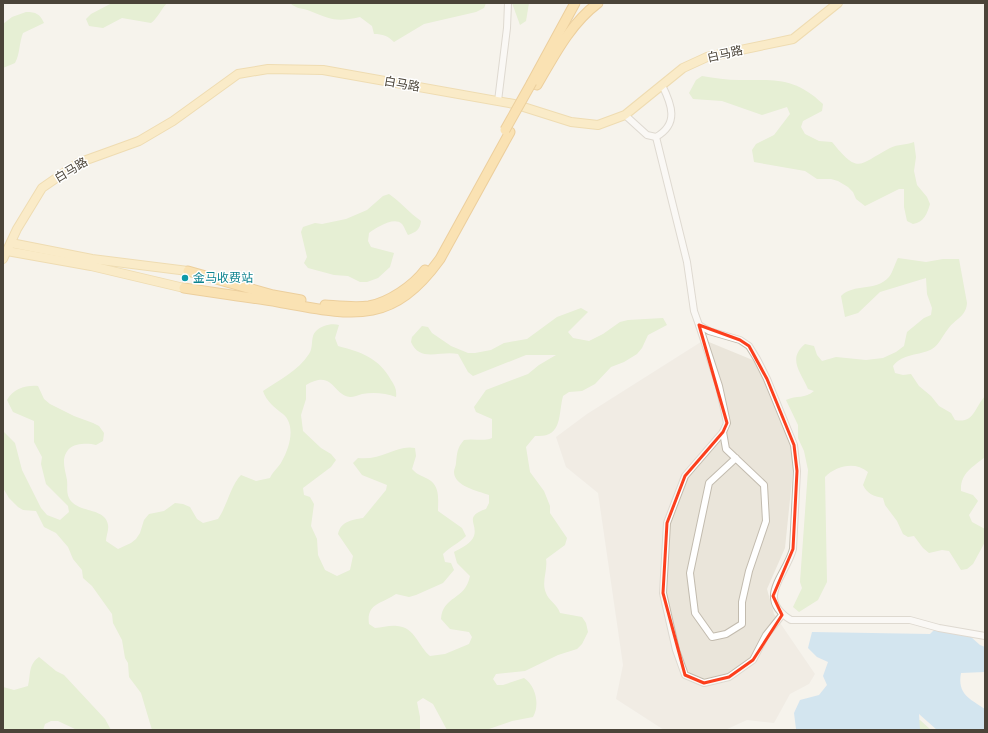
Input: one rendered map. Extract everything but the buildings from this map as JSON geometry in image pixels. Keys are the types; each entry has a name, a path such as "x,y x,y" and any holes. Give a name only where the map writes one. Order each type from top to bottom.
{"highway":[{"path":"188,271 273,295 343,307 369,306 389,299 403,290 422,273 435,256 534,83 575,3"},
{"path":"534,83 583,14 598,3"},
{"path":"184,288 342,313 371,312 391,305 410,293 426,278 440,259 507,131"}],"main road":[{"name":"白马路","path":"3,259 17,229 42,188 78,163 139,141 173,121 238,74 268,70 323,70 498,101 571,122 598,125 625,115 683,68 707,57 793,39 838,3"},
{"path":"9,247 188,271"},
{"path":"9,247 184,288"}],"street":[{"path":"498,101 507,28 508,3"},
{"path":"625,115 647,135 656,137 664,133 669,124 672,112 669,100 662,86"},
{"path":"656,137 687,262 694,311 727,422 724,432 726,449 736,458 764,485 766,521 749,571 742,602 742,624 726,634 712,638 695,613 690,573 709,483 736,458"},
{"path":"699,325 709,331 740,340 749,346 767,379 794,445 797,471 793,549 790,562 780,575 773,596 775,605 782,615 791,620 910,620 939,628 985,636"},
{"path":"724,432 685,476 667,523 663,593 676,650 686,675 704,683 729,678 753,660 766,635 782,615"}],"highlighted area":[{"path":"699,325 740,340 749,346 767,379 794,445 797,471 793,549 773,596 782,615 753,660 729,677 704,683 685,675 663,593 667,523 685,476 723,432 727,423"}],"shaded area":[{"path":"704,340 760,363 795,451 785,548 767,589 774,614 815,674 809,684 790,694 774,723 747,720 725,730 664,730 616,699 623,665 598,493 566,467 556,437 587,414"}],"green space":[{"path":"112,3 167,3 156,19 151,23 122,18 103,28 89,26 86,19 91,14"},
{"path":"290,3 486,3 484,8 476,12 424,24 394,42 390,38 380,34 374,34 372,26 360,17 340,20 335,19 297,7"},
{"path":"512,3 529,3 526,21 520,25"},
{"path":"26,12 37,14 41,17 44,23 23,33 15,63 3,68 3,24 12,17"},
{"path":"702,76 730,80 774,80 803,89 823,104 822,111 803,121 801,127 805,134 819,141 832,142 848,159 854,163 859,164 865,162 890,148 914,142 916,157 914,171 917,185 927,197 930,204 928,211 920,221 913,224 907,221 904,207 904,189 899,189 865,206 856,199 853,192 848,187 838,181 831,179 817,179 805,171 754,162 752,150 756,144 774,135 790,114 787,107 762,115 722,101 693,99 689,93 696,80"},
{"path":"389,194 421,221 420,227 408,235 402,224 394,221 376,228 369,233 368,241 371,247 394,253 390,267 378,278 367,282 360,282 348,276 334,275 308,268 304,263 307,257 301,232 303,227 315,223 322,224 346,219 367,210 383,196"},
{"path":"898,258 926,262 943,259 959,259 967,303 965,312 951,326 935,347 901,359 893,366 895,373 903,375 911,374 919,386 931,396 939,406 951,413 955,420 961,421 970,417 985,396 985,457 972,467 965,475 961,485 961,491 973,495 978,501 969,515 972,522 985,529 985,542 973,564 967,569 961,570 949,551 942,550 929,553 914,536 908,537 903,534 897,521 885,505 883,498 871,494 863,485 868,472 852,466 840,468 829,473 825,477 827,582 818,600 799,612 793,607 802,588 800,582 808,470 804,451 798,438 798,425 786,400 804,396 814,391 808,389 799,371 796,360 797,355 805,344 814,346 817,355 822,361 836,357 866,360 883,358 896,352 904,346 907,332 924,318 931,315 932,308 927,294 926,278 880,292 858,313 845,317 841,296 852,290 884,282 889,277"},
{"path":"581,308 588,312 568,332 573,338 589,341 603,334 620,322 628,320 663,318 667,325 648,335 642,348 637,354 624,362 611,367 595,384 582,391 569,392 563,396 558,424 555,429 544,436 535,436 526,447 530,472 544,491 550,506 550,513 567,538 565,545 546,559 544,585 546,593 560,613 582,617 586,623 588,632 582,644 577,649 558,655 525,671 496,674 493,679 497,685 503,685 524,678 528,681 536,696 536,707 533,717 512,721 486,730 447,730 433,704 423,698 417,702 420,717 420,730 152,730 141,693 129,677 128,663 125,658 122,640 113,623 112,614 92,586 83,578 82,570 73,559 68,547 56,533 44,527 36,511 23,510 18,507 9,498 3,488 3,431 15,443 22,470 41,508 47,515 60,520 69,512 68,506 46,484 41,464 42,457 34,442 34,421 13,412 7,400 16,390 20,388 38,386 44,399 50,404 99,426 104,433 103,441 96,445 83,444 70,448 65,455 64,467 67,480 67,492 70,500 77,506 103,516 108,525 106,541 118,549 131,543 140,533 144,520 149,514 164,511 175,503 190,507 197,519 203,523 218,519 234,484 241,475 256,481 270,478 285,455 291,430 289,424 283,414 274,407 264,395 263,391 288,375 305,360 309,354 313,336 316,331 327,325 339,325 335,338 338,346 369,357 381,366 395,388 396,397 371,393 350,397 339,392 332,384 322,380 306,385 306,399 301,415 303,431 321,448 331,454 336,460 331,467 303,488 304,495 310,497 314,504 311,526 317,539 318,555 325,570 337,576 350,570 353,556 338,534 339,530 348,522 363,518 386,490 387,485 362,475 353,463 358,458 374,457 402,448 415,448 416,456 412,469 434,484 438,495 438,511 462,528 466,536 443,554 445,562 451,563 454,570 443,583 416,595 409,597 396,594 381,602 370,612 369,624 375,628 394,626 403,627 412,633 430,656 445,654 469,644 472,637 469,632 450,629 441,619 446,606 464,590 470,576 457,563 454,552 466,546 473,539 475,531 473,518 479,512 486,509 489,503 489,495 473,490 462,484 455,477 454,471 457,453 464,440 485,440 492,438 492,419 476,412 474,407 486,390 528,374 539,365 556,355 526,355 473,376 468,372 458,354 425,354 415,348 411,342 412,337 422,326 428,327 432,333 451,346 468,353 475,353 491,350 504,343 527,339 557,317"},
{"path":"39,657 56,671 64,675 105,719 111,730 75,729 58,721 51,721 45,724 43,730 3,730 3,687 14,690 28,686 31,667 35,660"},
{"path":"920,720 931,730 915,730 913,721"}],"water":[{"path":"934,630 971,637 980,645 985,647 985,672 961,673 960,680 963,691 966,695 985,709 985,730 937,730 919,714 920,730 791,730 796,729 794,713 800,700 819,695 827,685 823,676 828,662 817,657 808,648 812,632 930,634"}],"place":[{"name":"金马收费站","path":"185,278"}]}
